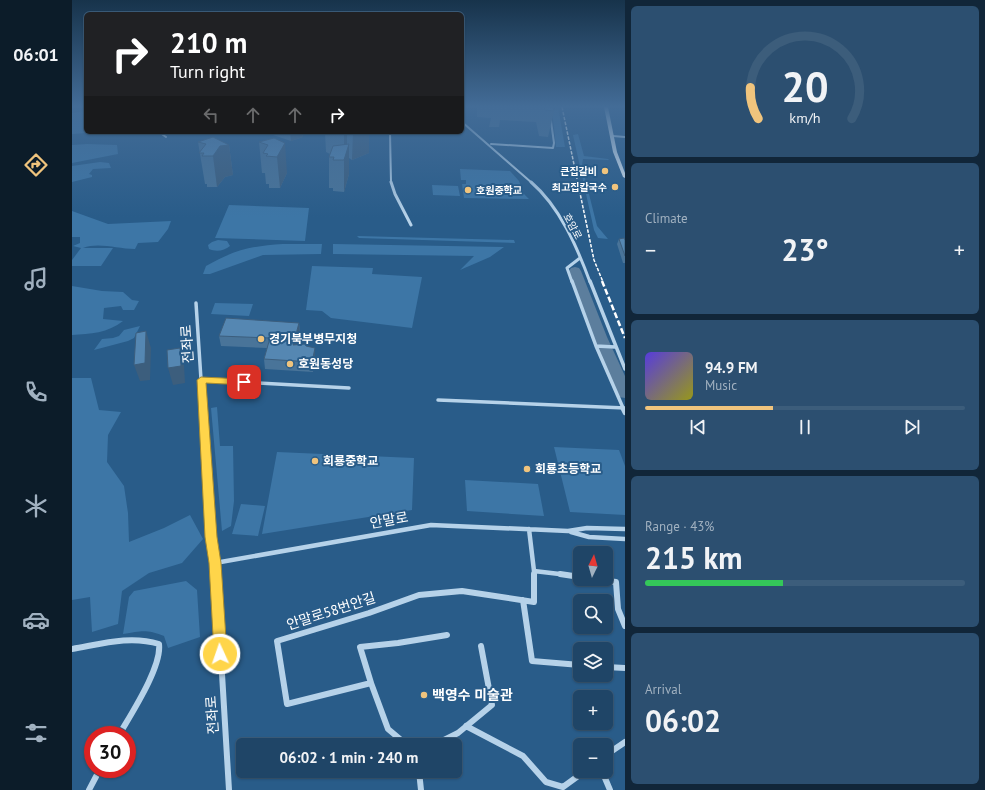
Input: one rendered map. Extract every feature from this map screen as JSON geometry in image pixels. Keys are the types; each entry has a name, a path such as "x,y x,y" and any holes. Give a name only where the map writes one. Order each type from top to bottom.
{"main road":[{"path":"614,144 616,158 625,177"}],"street":[{"path":"390,144 391,182 398,200 411,225"},
{"path":"490,144 553,148 554,144"},
{"name":"호암로","path":"490,144 543,194 568,232 625,369"},
{"path":"580,258 566,268 596,346 625,413"},
{"name":"전좌로","path":"196,303 211,537 215,563 229,790"},
{"path":"596,346 615,347"},
{"path":"201,380 349,388"},
{"path":"438,400 624,408"},
{"name":"안말로","path":"215,563 431,525 568,531 588,528 625,529"},
{"path":"529,529 534,571 534,602 523,600 532,661 573,664"},
{"name":"안말로","path":"568,531 589,537 625,539"},
{"path":"534,571 573,576"},
{"path":"613,582 616,582 618,609 625,626"},
{"name":"안말로58번안길","path":"371,683 287,704 277,641 369,613 419,594 462,591 523,600"},
{"path":"399,738 388,729 371,683 360,647 398,643 447,635"},
{"path":"72,649 136,638 150,640 159,644 160,652 153,672 124,726"},
{"path":"448,738 458,733 492,705 481,646"},
{"path":"613,667 625,668"},
{"path":"466,726 523,756 546,782 563,787 575,778"},
{"path":"613,750 625,742"},
{"path":"89,790 95,778"},
{"path":"420,778 421,790"},
{"path":"605,778 610,790"}],"shaded area":[{"path":"556,144 564,144 565,147 556,147"},
{"path":"575,144 581,144 584,156 609,160 583,159 582,165 591,166 582,166 597,226 608,239 598,238 594,230"},
{"path":"72,145 117,145 118,154 72,163"},
{"path":"100,162 109,163 111,168 93,169 89,174 92,175 92,177 72,182 72,166"},
{"path":"460,169 510,171 519,181 524,194 529,199 464,198 462,184 466,184 466,180 461,180"},
{"path":"432,185 458,186 460,196 433,195"},
{"path":"229,205 309,208 305,241 215,238"},
{"path":"72,211 108,224 171,221 168,229 158,242 138,243 135,249 89,246 83,248 113,248 101,266 72,266 72,260 81,248 73,246 80,243 80,237 72,237"},
{"path":"357,236 514,240 515,243 359,238"},
{"path":"218,240 227,241 230,246 220,250 209,249 208,245"},
{"path":"283,244 322,244 321,254 263,255 210,274 203,274 206,266 225,256 261,246"},
{"path":"333,244 504,247 490,257 460,270 474,256 333,254"},
{"path":"312,266 373,268 372,274 422,277 412,328 331,318 322,311 306,310"},
{"path":"72,286 102,291 123,292 132,300 139,301 134,310 123,310 121,306 104,308 103,319 123,321 117,325 92,333 72,335"},
{"path":"215,303 253,304 249,316 211,314"},
{"path":"140,326 134,338 94,350 102,339 119,336 124,330"},
{"path":"72,378 91,378 99,410 121,412 108,435 107,462 124,486 128,513 129,542 164,528 190,515 203,539 182,563 149,573 122,591 118,624 92,632 90,597 72,600"},
{"path":"217,407 220,446 233,446 234,501 231,526 222,531 211,408"},
{"path":"554,447 619,450 625,466 625,515 570,512"},
{"path":"277,452 414,458 412,510 262,534"},
{"path":"465,480 538,484 544,516 467,511"},
{"path":"241,504 265,506 258,536 232,534"},
{"path":"186,581 197,590 200,637 168,648 164,636 153,632 144,631 123,634 129,597 134,591"}],"building":[{"path":"206,144 229,145 220,146 213,156 202,156 204,153 199,153"},
{"path":"265,144 285,144 277,157 266,156 268,154 263,153 268,145"},
{"path":"349,144 344,160 333,160 334,157 329,157 333,146"},
{"path":"624,238 625,240 625,256 619,239"},
{"path":"226,318 299,323 293,345 306,344 306,346 315,348 312,362 264,359 270,338 219,336"},
{"path":"146,331 145,363 134,365 136,333"},
{"path":"180,348 181,366 168,368 167,350"}],"waterway":[{"path":"575,271 600,337 625,393"}],"railway":[{"path":"570,144 594,260 603,282"},
{"path":"602,281 625,338"}],"place":[{"name":"큰집갈비","path":"605,171"},
{"name":"최고집칼국수","path":"615,187"},
{"name":"호원중학교","path":"468,190"},
{"name":"경기북부병무지청","path":"261,339"},
{"name":"호원동성당","path":"290,364"},
{"name":"회룡중학교","path":"315,461"},
{"name":"회룡초등학교","path":"527,469"},
{"name":"백영수 미술관","path":"424,695"}],"route":[{"path":"220,654 215,563 211,537 201,380 244,382"}]}
